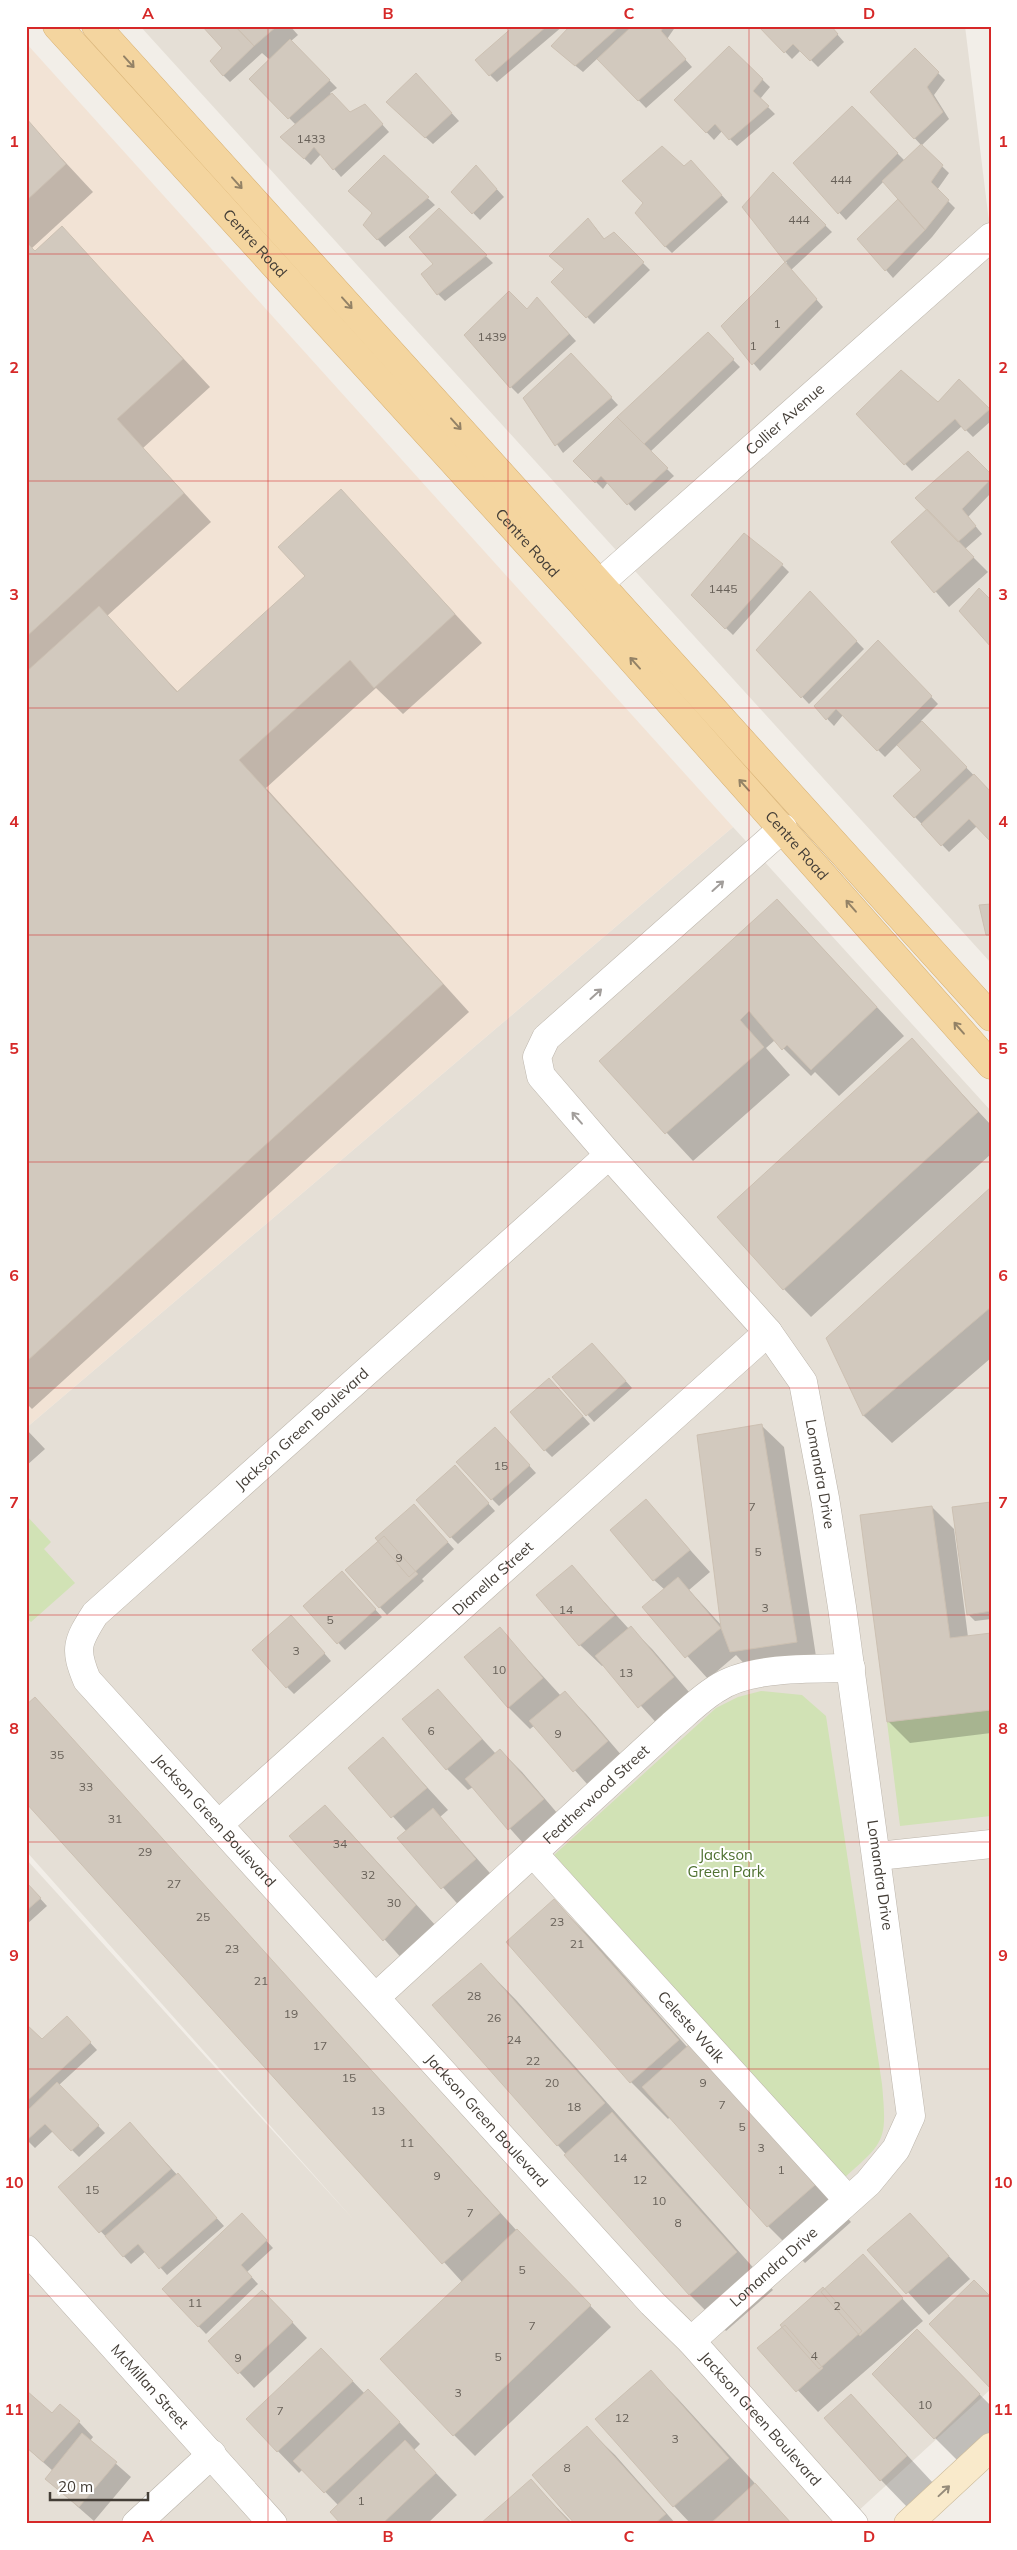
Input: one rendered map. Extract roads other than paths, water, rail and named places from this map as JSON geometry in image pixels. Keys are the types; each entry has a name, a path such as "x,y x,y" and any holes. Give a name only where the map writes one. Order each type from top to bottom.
{"main road":[{"name":"Centre Road","path":"57,26 580,601 991,1065"},
{"name":"Centre Road","path":"96,26 991,1017"},
{"path":"908,2524 991,2447"}],"street":[{"name":"Collier Avenue","path":"580,601 991,237"},
{"name":"Lomandra Drive","path":"691,2341 868,2183 896,2149 911,2116 878,1856 851,1668 825,1498 803,1382 768,1332 609,1155 541,1076 537,1057 546,1038 783,828"},
{"name":"Jackson Green Boulevard","path":"609,1155 95,1614 82,1634 78,1657 87,1680 652,2303 691,2341 854,2524"},
{"name":"Dianella Street","path":"218,1825 768,1332"},
{"name":"Featherwood Street","path":"376,1997 672,1726 717,1688 746,1676 788,1670 851,1668"},
{"path":"878,1856 991,1844"},
{"name":"Celeste Walk","path":"533,1853 848,2200"},
{"name":"McMillan Street","path":"26,2249 274,2524"},
{"path":"136,2524 212,2454"}],"park label":[{"name":"Jackson Green Park","path":"726,1864"}]}
